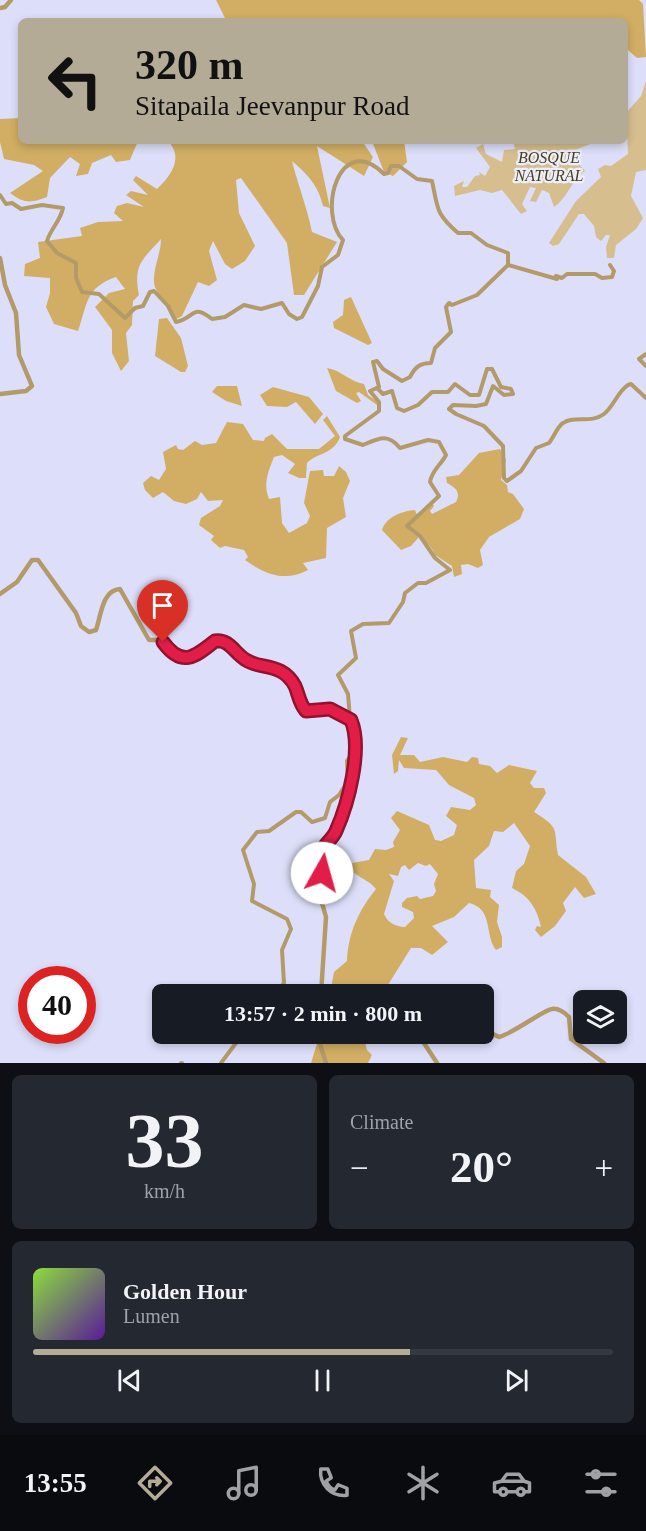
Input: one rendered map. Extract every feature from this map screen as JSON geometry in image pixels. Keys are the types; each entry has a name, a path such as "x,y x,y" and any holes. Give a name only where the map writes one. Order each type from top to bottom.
{"street":[{"path":"0,8 5,7 11,0"},
{"path":"0,195 6,204 12,203 21,209 42,205 63,208 61,217 52,228 47,241 51,248 76,262 76,278 82,292 99,294 125,318 135,308 143,306 150,292 154,291 168,306 176,322 196,310 204,312 212,319 225,317 244,305 261,309 278,303 282,303 289,314 297,319 302,317 318,286 322,267 338,255 343,240 336,234 330,201 334,187 341,171 358,161 368,162 384,174 388,173 391,166 399,166 417,179 432,181 437,211 447,224 458,233 471,233 487,245 508,253 508,265 477,295 452,305 449,303 446,307 451,332 435,348 431,363 421,363 410,377 402,381 383,369 377,361 373,362 379,387 370,391 380,402 379,411 345,436 345,439 363,445 381,437 390,438 400,448 428,440 439,442 446,455 442,463 434,470 430,482 439,496 407,526 420,536 435,558 450,570 426,582 418,583 405,593 403,602 389,623 363,624 351,631 356,658 338,675 348,694 354,729 354,779 333,837 320,854 322,873 320,896 326,917 322,984"},
{"path":"0,258 5,285 16,313 19,355 32,386 26,391 0,394"},
{"path":"508,265 557,279 556,276 562,278 567,274 596,274 602,278 612,277 614,271 610,265"},
{"path":"646,354 639,359 646,366"},
{"path":"376,388 383,394 392,390 397,408 404,411 418,405 432,392 448,392 455,384 470,394 479,396 487,369 492,369 501,387 511,389 513,394 504,395 493,386 486,404 453,405 449,409 484,426 503,446 504,478 507,482 521,471 536,448 549,443 560,425 569,420 584,421 601,416 612,406 628,384 631,384 646,398"},
{"path":"0,594 17,582 32,560 38,560 45,566 69,607 76,613 81,627 89,632 96,630 107,596 111,592 120,590 149,640 159,640 171,651 191,658 197,656 215,641 228,643 245,660 277,669 295,686 298,700 306,711 330,709 351,720"},
{"path":"283,984 282,950 291,928 287,919 252,901 254,884 243,850 257,832 269,831 296,812 301,812 312,822 325,818 330,802 339,795 348,781 347,761 354,751"},
{"path":"494,1034 499,1037 522,1028 548,1010 560,1011 569,1017 568,1031 571,1040 604,1063"},
{"path":"221,1063 235,1044"},
{"path":"320,1044 326,1063"},
{"path":"425,1044 437,1063"}],"green space":[{"name":"BOSQUE NATURAL","path":"646,81 646,170 636,172 631,196 643,218 636,229 616,245 614,258 607,258 606,247 610,235 606,235 601,241 596,237 594,226 584,214 579,214 559,244 553,246 549,243 576,201 601,177 598,169 605,165 611,166 628,154 628,111 641,96"},
{"name":"BOSQUE NATURAL","path":"483,144 486,154 502,162 504,150 515,149 514,144 590,144 575,150 574,158 585,171 554,207 549,193 542,190 536,202 530,201 536,188 530,187 522,204 527,211 521,214 502,190 492,193 480,190 455,196 454,186 464,181 462,187 467,187 475,176 480,175 479,172 485,176 490,167 476,148"}],"shaded area":[{"path":"216,0 639,0 643,4 646,57 637,58 628,50 628,18 225,18"},
{"path":"18,118 18,144 137,144 130,160 116,162 111,155 92,163 88,174 76,176 80,164 70,157 50,178 47,197 24,201 10,193 43,171 34,165 4,159 0,142 0,119"},
{"path":"170,144 364,144 373,157 364,176 317,146 330,208 323,206 312,181 292,161 312,232 337,242 304,295 294,295 287,243 241,178 236,180 239,213 255,246 245,261 232,269 225,264 213,241 209,251 217,280 209,286 198,282 182,316 176,319 157,292 154,282 161,239 144,258 138,270 139,295 133,301 132,325 126,333 129,361 121,371 112,353 112,330 95,307 109,293 125,289 116,277 98,286 93,292 86,305 78,331 54,324 46,307 50,293 50,278 24,276 25,264 40,258 38,242 82,236 80,228 98,222 123,221 114,213 117,206 127,203 144,207 126,195 131,191 148,195 133,180 136,176 157,189 174,166 173,147"},
{"path":"373,144 404,144 407,162 393,176 384,172"},
{"path":"351,297 372,343 368,345 334,328 333,322 343,315 344,300"},
{"path":"167,318 181,338 188,366 185,372 181,372 155,356 159,319"},
{"path":"327,368 364,384 368,395 378,402 377,405 359,392 356,393 361,401 357,403 336,391"},
{"path":"217,386 237,386 242,406 226,401 212,392"},
{"path":"273,387 309,397 323,414 315,424 296,402 287,407 267,406 260,395"},
{"path":"327,416 340,437 333,447 307,463 306,478 299,478 288,473 295,464 282,455 274,457 267,478 266,488 269,499 280,497 282,523 289,533 307,523 310,516 304,503 310,471 323,470 324,476 334,476 339,466 346,472 350,481 343,498 346,517 327,528 326,558 303,563 308,570 300,574 283,576 260,570 245,560 248,557 244,550 225,546 220,548 211,540 214,536 199,525 201,518 220,506 223,500 208,501 201,492 197,499 186,504 174,501 163,492 153,498 145,490 143,483 151,476 159,480 166,469 163,452 176,445 178,449 183,450 195,441 202,445 216,443 227,422 243,424 253,440 264,441 272,434 287,449 319,449 335,436 323,420"},
{"path":"500,449 506,460 501,480 507,485 508,492 513,494 524,509 520,519 489,537 480,550 483,565 478,568 468,564 461,565 462,574 454,577 452,566 435,555 409,525 432,503 434,506 430,511 432,514 456,502 458,493 447,483 446,477 459,475 479,453"},
{"path":"415,510 417,515 406,526 419,537 411,546 401,550 382,530 384,525 395,516"},
{"path":"401,737 408,738 400,755 414,755 420,762 443,757 467,762 472,757 478,758 479,764 490,766 497,773 509,765 537,771 530,783 534,788 544,788 546,793 534,812 552,826 558,855 586,877 596,894 584,898 575,887 563,903 566,911 555,926 541,937 535,930 537,926 541,927 535,908 528,899 512,888 516,871 524,864 530,846 514,823 503,832 494,831 489,846 474,860 476,888 491,890 490,897 499,905 497,922 502,937 502,947 496,950 482,911 469,903 454,917 432,926 448,942 432,955 421,948 411,948 388,984 332,984 334,972 347,961 356,922 364,905 376,889 351,870 352,863 369,860 375,849 386,850 394,847 393,842 400,830 391,818 397,811 429,825 435,840 441,841 454,835 457,825 446,816 451,807 470,810 476,805 474,798 449,785 436,770 404,768 399,760 398,771 394,774 392,755","holes":["418,863 426,866 430,864 438,874 434,884 436,891 433,896 420,899 417,896 407,898 402,903 402,907 413,912 414,918 405,927 392,924 384,914 394,881 389,874 398,876 401,867 405,865 409,870"]},
{"path":"317,1044 366,1044 367,1050 372,1055 368,1063 311,1063"}],"route":[{"path":"163,642 178,655 194,658 215,641 221,640 228,643 245,660 277,669 295,686 298,700 306,711 330,709 351,720 354,729 354,779 337,828 330,842 322,848 320,854 322,873"}]}
